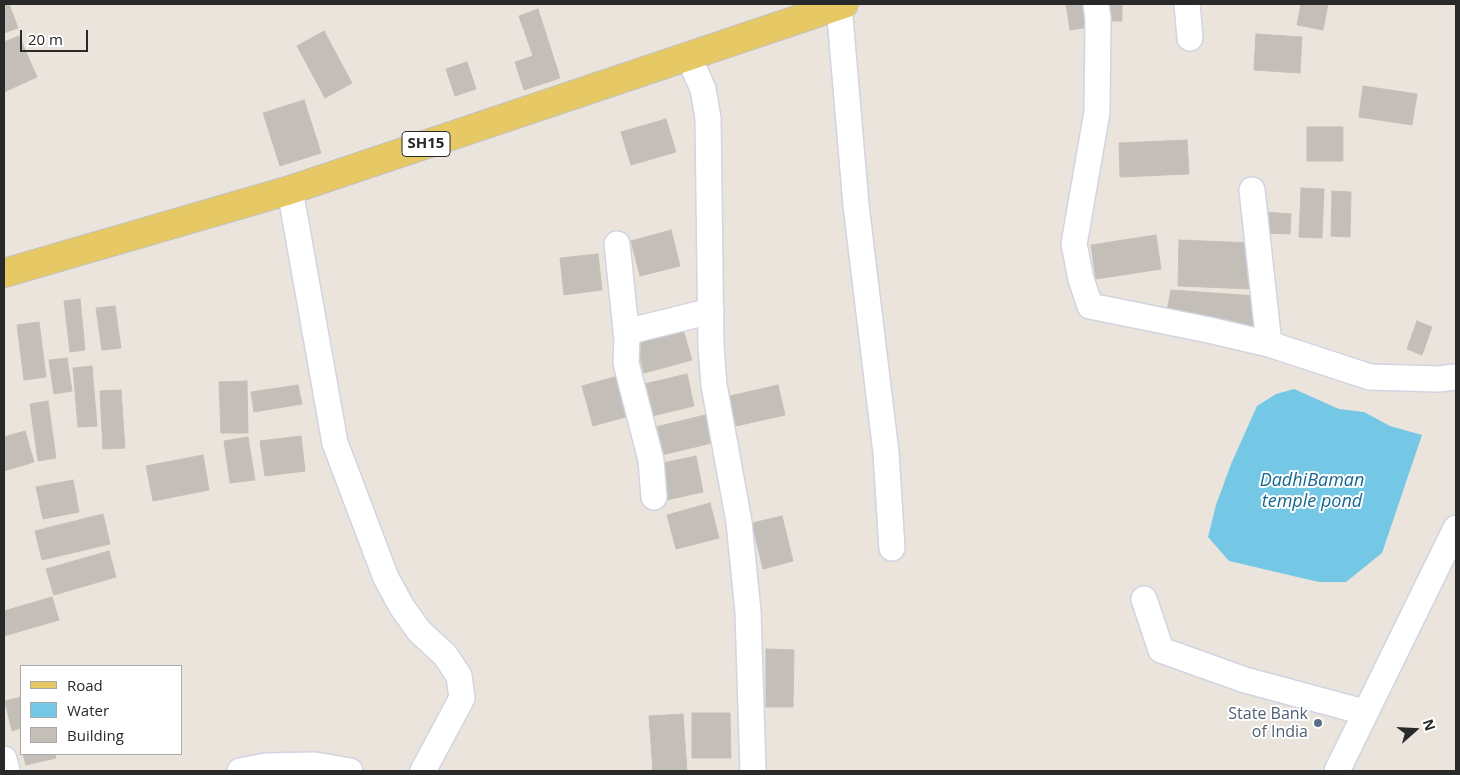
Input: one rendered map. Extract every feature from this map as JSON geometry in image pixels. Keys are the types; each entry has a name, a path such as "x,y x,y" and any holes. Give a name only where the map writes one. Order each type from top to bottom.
{"main road":[{"name":"SH15","path":"4,273 290,190 688,54 842,5"}],"street":[{"path":"1096,4 1098,19 1096,112 1074,244 1090,306 1269,344 1370,377 1438,379 1456,377"},
{"path":"1187,4 1190,38"},
{"path":"842,5 856,205 886,453 892,548"},
{"path":"688,54 703,89 708,118 711,347 714,385 739,522 748,612 753,771"},
{"path":"290,190 335,442 386,578 402,607 419,631 445,655 459,676 462,698 423,771"},
{"path":"1252,190 1269,344"},
{"path":"617,244 626,332 626,363 651,460 654,497"},
{"path":"626,332 711,310"},
{"path":"1337,771 1364,712 1456,528"},
{"path":"1144,599 1161,650 1245,680 1364,712"},
{"path":"4,759 7,771"},
{"path":"240,771 266,766 306,766 350,771"}],"water":[{"name":"DadhiBaman temple pond","path":"1294,389 1339,409 1364,412 1390,426 1422,435 1382,553 1346,582 1319,582 1229,561 1208,537 1216,505 1231,464 1257,406 1276,394"}],"building":[{"path":"4,4 9,4 18,28 4,33"},
{"path":"1066,4 1092,4 1095,26 1070,30"},
{"path":"1102,4 1122,4 1122,21 1103,21"},
{"path":"1301,4 1328,4 1323,30 1297,25"},
{"path":"538,9 560,78 524,90 515,62 533,56 519,16"},
{"path":"324,31 352,83 325,98 297,46"},
{"path":"1256,34 1302,37 1300,73 1254,70"},
{"path":"19,36 37,77 4,92 4,42"},
{"path":"467,62 476,89 455,96 446,69"},
{"path":"1363,86 1417,94 1412,125 1359,117"},
{"path":"304,100 321,153 280,166 263,113"},
{"path":"666,119 676,152 631,165 621,132"},
{"path":"1307,127 1343,127 1343,161 1307,161"},
{"path":"1187,140 1189,174 1120,177 1119,143"},
{"path":"1301,188 1324,189 1322,238 1299,237"},
{"path":"1332,191 1351,192 1350,237 1331,236"},
{"path":"1265,212 1291,214 1290,234 1264,233"},
{"path":"671,230 680,266 640,276 631,241"},
{"path":"1156,235 1161,269 1096,279 1091,245"},
{"path":"1179,240 1254,243 1252,289 1178,286"},
{"path":"598,254 602,290 564,295 560,258"},
{"path":"1171,290 1255,296 1253,336 1166,316"},
{"path":"80,299 85,350 70,352 64,301"},
{"path":"115,306 121,348 102,350 96,308"},
{"path":"1417,321 1432,327 1422,355 1407,349"},
{"path":"39,322 46,377 24,380 17,325"},
{"path":"681,323 692,360 644,373 634,336"},
{"path":"67,358 72,391 54,394 49,360"},
{"path":"92,366 97,426 78,427 73,368"},
{"path":"687,374 694,406 644,418 636,386"},
{"path":"618,376 629,416 593,426 582,386"},
{"path":"247,381 248,433 221,433 219,382"},
{"path":"298,385 302,404 254,412 251,392"},
{"path":"778,385 785,415 736,426 730,396"},
{"path":"121,390 125,448 103,449 100,391"},
{"path":"48,401 56,458 38,461 30,404"},
{"path":"705,415 712,443 662,455 656,427"},
{"path":"25,431 34,462 4,471 4,437"},
{"path":"301,436 305,471 265,476 260,441"},
{"path":"248,437 255,480 230,483 224,441"},
{"path":"203,455 209,490 153,501 146,466"},
{"path":"696,456 703,492 666,500 658,464"},
{"path":"73,480 79,512 43,519 36,487"},
{"path":"710,503 719,538 676,549 667,515"},
{"path":"103,514 110,544 42,560 35,531"},
{"path":"782,516 793,561 763,569 752,523"},
{"path":"109,551 116,577 54,595 46,569"},
{"path":"52,597 59,620 4,636 4,611"},
{"path":"766,649 794,650 793,707 766,707"},
{"path":"20,697 20,728 12,731 5,701"},
{"path":"692,713 730,713 731,758 692,758"},
{"path":"683,714 687,771 653,771 649,716"},
{"path":"23,755 55,755 56,758 26,765"}],"place":[{"name":"State Bank of India","path":"1318,723"}]}
